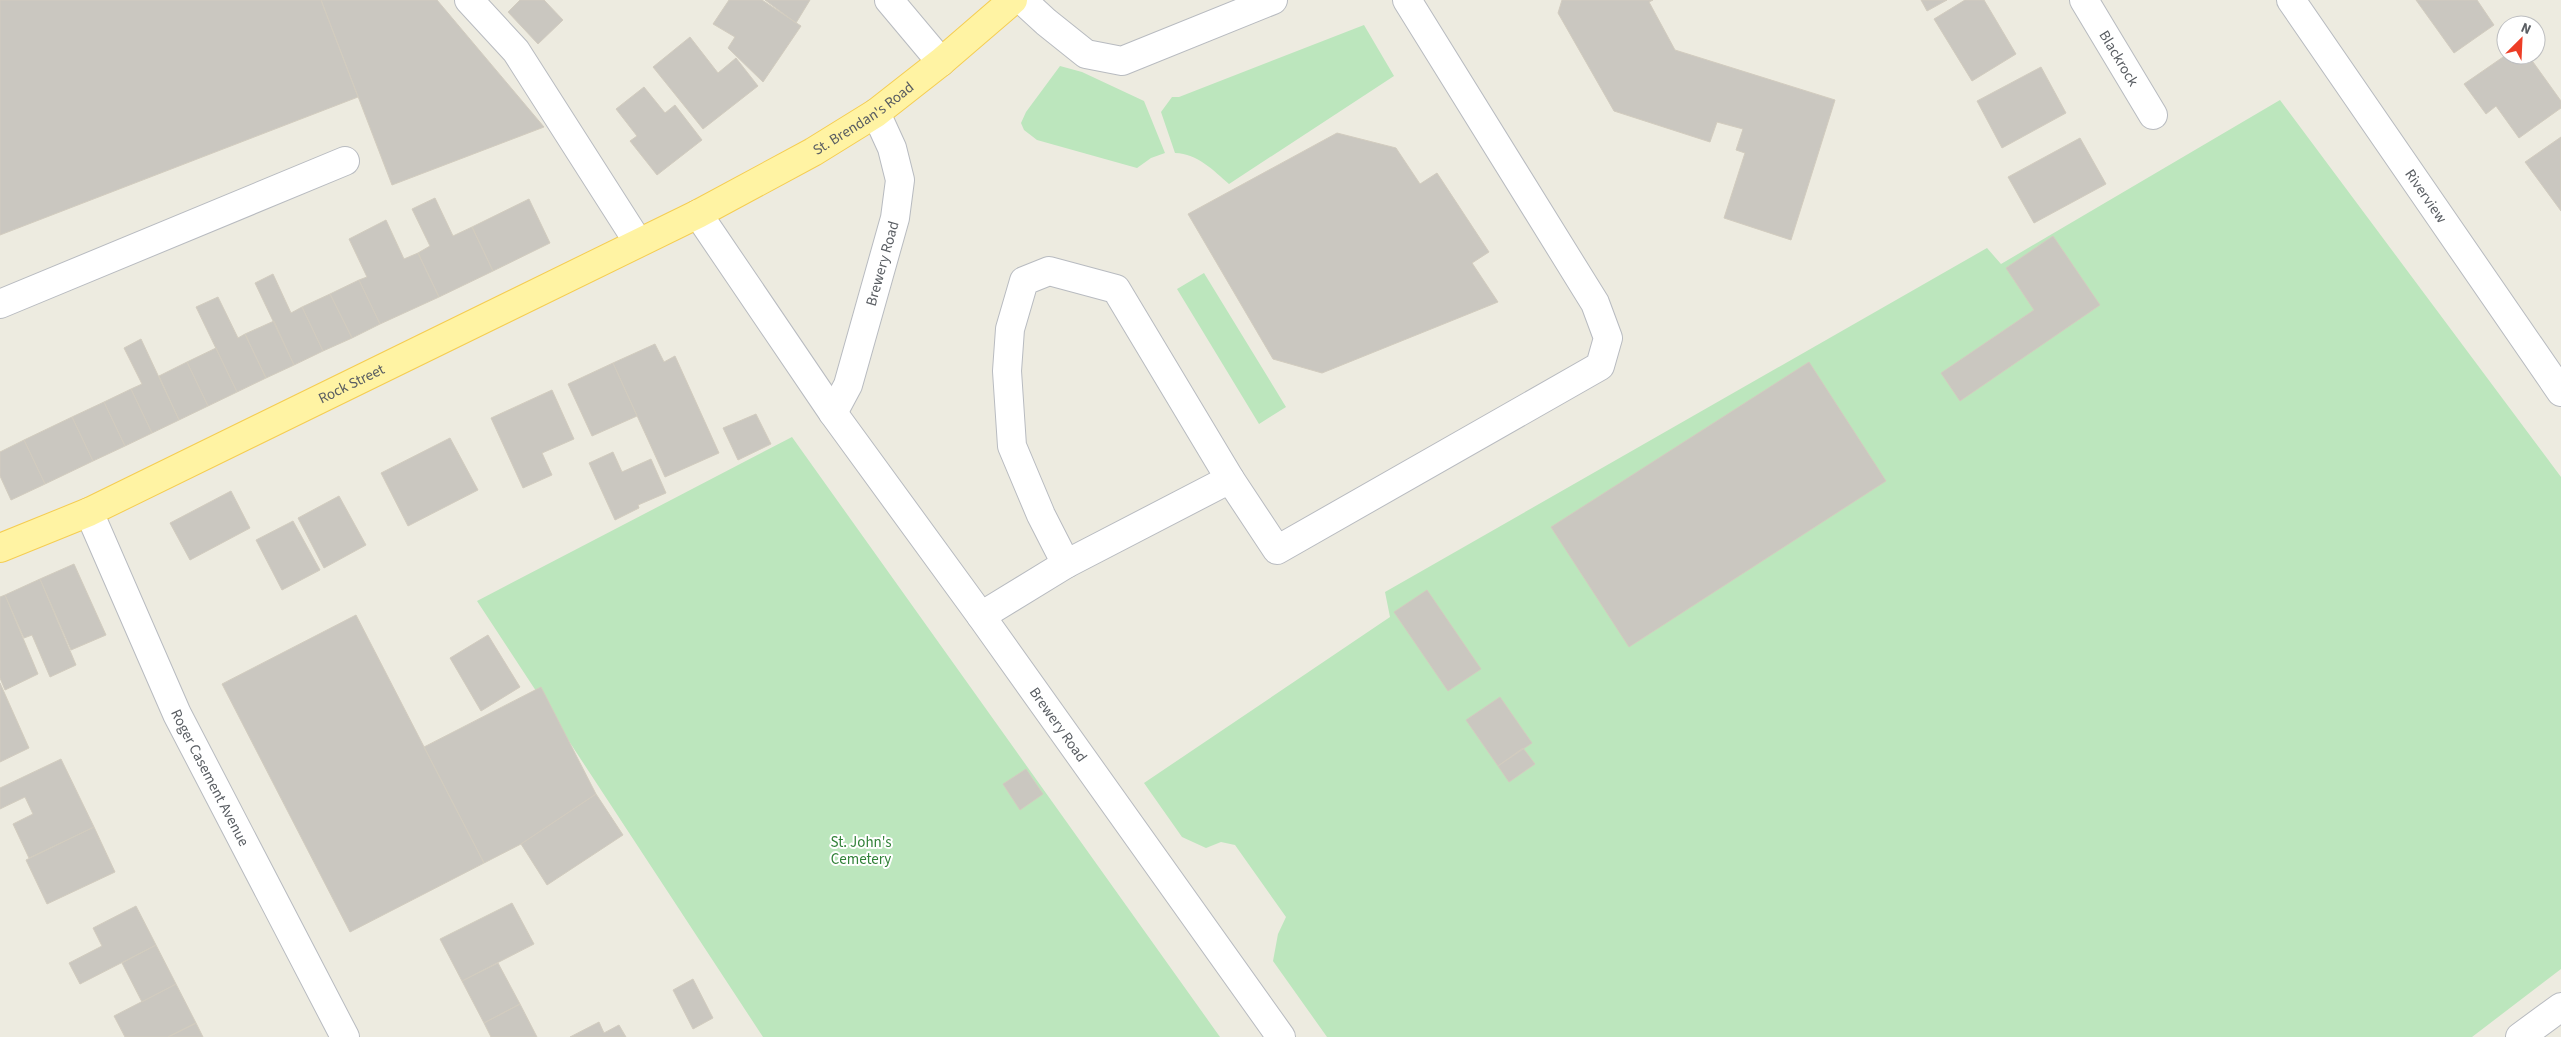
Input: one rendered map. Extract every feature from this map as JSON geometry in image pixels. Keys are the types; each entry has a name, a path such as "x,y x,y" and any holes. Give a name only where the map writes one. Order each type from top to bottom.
{"main road":[{"name":"St. Brendan's Road","path":"698,214 813,152 876,113 942,62 1013,0"},
{"name":"Rock Street","path":"0,548 89,512 698,214"}],"street":[{"path":"469,0 516,51 638,242"},
{"path":"889,0 942,62"},
{"path":"1022,0 1086,54 1122,61 1273,0"},
{"path":"1066,564 1041,515 1012,446 1007,371 1010,329 1024,280 1048,271 1116,289 1230,479 1277,550 1600,366 1608,338 1595,303 1407,0"},
{"name":"Blackrock","path":"2084,0 2153,115"},
{"name":"Riverview","path":"2291,0 2561,392"},
{"name":"Brewery Road","path":"833,413 848,386 895,218 900,180 892,148 876,113"},
{"path":"0,304 345,161"},
{"name":"Brewery Road","path":"698,214 833,413 981,616 1281,1037"},
{"path":"981,616 1066,564 1230,479"},
{"name":"Roger Casement Avenue","path":"89,512 178,714 345,1037"},
{"path":"2520,1037 2561,1007"}],"green space":[{"path":"1364,25 1394,76 1229,184 1211,168 1198,160 1191,156 1175,153 1161,112 1172,97 1179,97"},
{"path":"1060,66 1082,72 1144,101 1165,153 1151,158 1137,168 1037,140 1024,130 1021,123 1026,112"},
{"path":"2280,100 2561,477 2561,969 2472,1037 1327,1037 1273,961 1278,934 1286,917 1235,845 1221,842 1206,848 1182,837 1144,783 1390,617 1385,592 1987,248 2001,264"},
{"path":"1204,273 1286,407 1259,424 1177,289"},
{"name":"St. John's Cemetery","path":"792,437 1220,1037 763,1037 477,601"}],"building":[{"path":"0,0 321,0 358,97 0,235"},
{"path":"321,0 437,0 544,127 392,185"},
{"path":"520,0 544,0 563,20 538,44 508,12"},
{"path":"729,0 762,0 801,26 763,82 728,48 735,37 713,24"},
{"path":"765,0 810,0 796,23"},
{"path":"1562,0 1653,0 1649,2 1675,50 1835,100 1791,240 1724,218 1745,153 1736,150 1743,129 1717,122 1710,142 1614,111 1558,13"},
{"path":"1921,0 1947,0 1927,11"},
{"path":"1965,0 1984,0 2016,54 1972,81 1934,19"},
{"path":"2416,0 2477,0 2494,25 2454,53"},
{"path":"690,37 718,73 736,58 758,86 703,129 653,67"},
{"path":"2496,62 2496,65 2535,65 2561,101 2561,108 2519,138 2496,106 2486,114 2464,84"},
{"path":"2041,67 2066,113 2002,148 1977,101"},
{"path":"644,87 665,113 675,105 702,140 657,175 630,141 637,136 616,109"},
{"path":"1337,133 1396,148 1420,184 1437,173 1489,252 1472,263 1498,302 1322,373 1273,359 1188,214"},
{"path":"2561,137 2561,211 2525,162"},
{"path":"2080,138 2106,184 2034,223 2008,177"},
{"path":"435,198 453,236 472,227 493,271 439,297 418,253 430,246 412,209"},
{"path":"529,199 550,243 493,271 472,227"},
{"path":"386,220 404,259 418,253 439,297 380,324 359,280 367,277 349,239"},
{"path":"2053,236 2100,305 1960,401 1941,373 2034,310 2006,268"},
{"path":"273,274 291,313 302,307 323,351 294,365 255,283"},
{"path":"359,280 380,324 352,338 330,294"},
{"path":"330,294 352,338 323,351 302,307"},
{"path":"218,297 238,338 245,334 266,378 237,392 196,307"},
{"path":"274,321 294,365 266,378 245,334"},
{"path":"141,339 179,420 152,433 131,389 142,384 124,348"},
{"path":"655,344 664,362 675,356 719,453 665,477 613,363"},
{"path":"216,348 237,392 208,406 187,362"},
{"path":"187,362 208,406 179,420 159,376"},
{"path":"1809,362 1886,481 1629,647 1551,527"},
{"path":"613,363 637,416 592,436 568,384"},
{"path":"131,389 152,433 125,446 104,402"},
{"path":"552,390 574,439 542,453 552,475 523,488 491,418"},
{"path":"104,402 125,446 93,461 72,417"},
{"path":"756,414 771,444 738,460 723,428"},
{"path":"72,417 93,461 45,484 24,440"},
{"path":"450,438 478,490 408,526 381,473"},
{"path":"24,440 45,484 11,500 0,476 0,452"},
{"path":"613,452 622,472 651,459 666,493 638,505 639,508 615,520 589,463"},
{"path":"231,491 250,528 190,560 170,523"},
{"path":"339,496 366,545 324,568 298,518"},
{"path":"293,521 320,570 282,590 256,540"},
{"path":"74,564 106,635 71,650 40,579"},
{"path":"40,579 76,665 50,677 32,635 24,638 5,595"},
{"path":"1427,590 1481,669 1448,691 1394,612"},
{"path":"5,595 38,674 5,690 0,678 0,597"},
{"path":"356,615 484,863 350,932 222,684"},
{"path":"488,635 520,687 481,711 450,658"},
{"path":"0,683 29,748 0,762"},
{"path":"541,687 596,794 521,844 484,863 424,747"},
{"path":"1500,697 1532,743 1498,766 1466,720"},
{"path":"1523,748 1535,764 1509,782 1498,766"},
{"path":"61,759 94,827 29,858 13,824 33,814 25,797 0,809 0,788"},
{"path":"1026,769 1043,794 1020,810 1003,784"},
{"path":"596,794 623,835 547,885 521,844"},
{"path":"94,827 115,872 47,904 26,860"},
{"path":"512,903 534,944 462,981 440,939"},
{"path":"136,906 156,945 80,984 69,963 102,946 93,928"},
{"path":"156,945 176,984 142,1002 122,963"},
{"path":"498,963 520,1004 484,1023 462,981"},
{"path":"693,979 713,1018 693,1029 673,990"},
{"path":"176,984 196,1023 168,1037 125,1037 114,1016"},
{"path":"520,1004 537,1037 491,1037 484,1023"},
{"path":"599,1022 604,1033 619,1025 626,1037 570,1037"},
{"path":"196,1023 203,1037 168,1037"}]}
